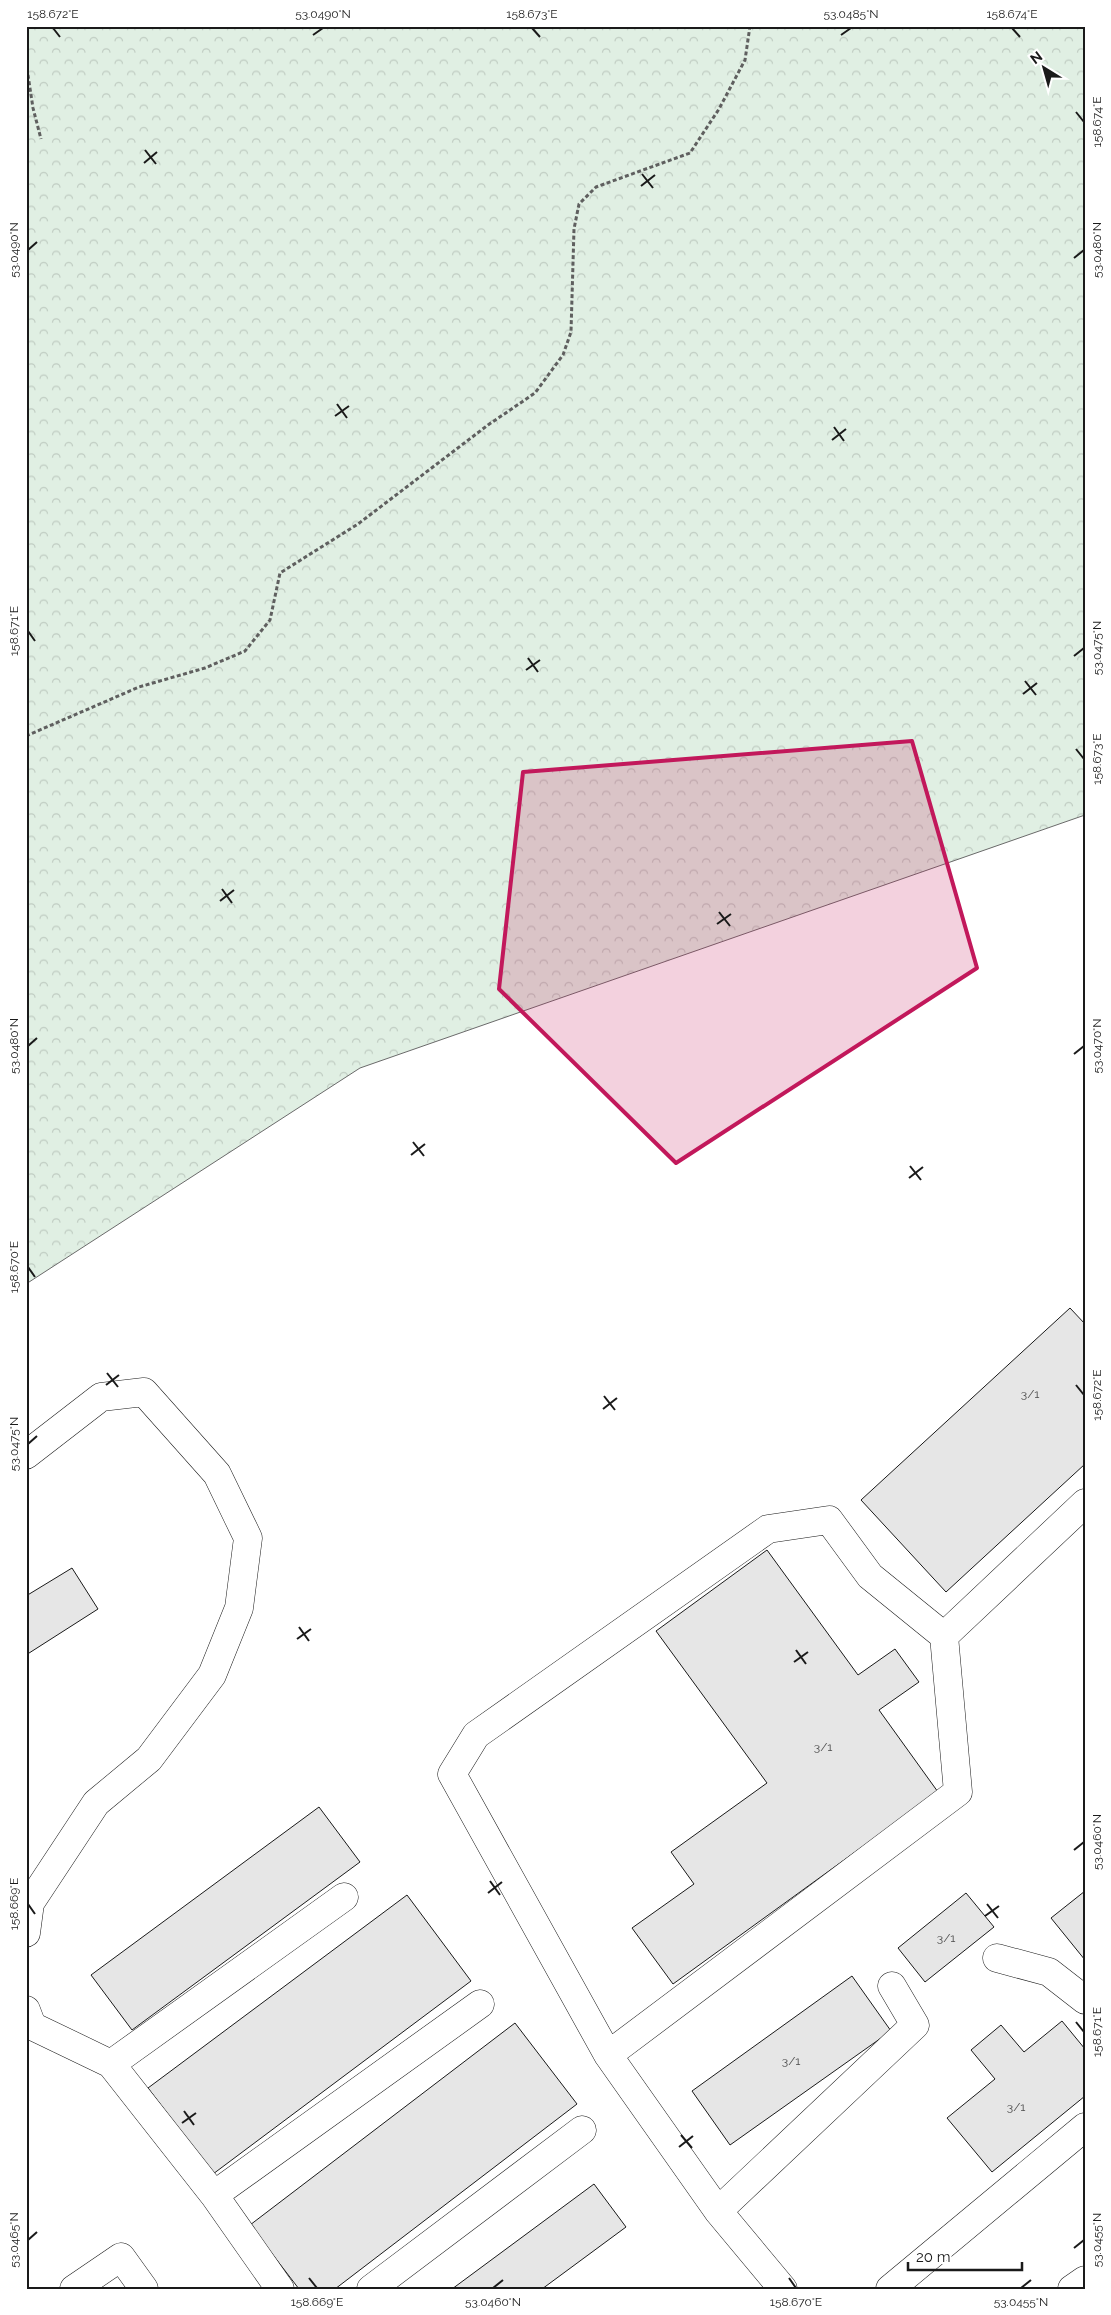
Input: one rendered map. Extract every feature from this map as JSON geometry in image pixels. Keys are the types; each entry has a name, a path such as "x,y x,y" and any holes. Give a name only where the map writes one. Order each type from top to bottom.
{"lane":[{"path":"26,1454 101,1397 144,1392 217,1474 248,1538 239,1608 212,1675 149,1758 96,1803 30,1903 26,1933"},
{"path":"944,1636 1085,1503"},
{"path":"608,2055 958,1792 944,1636 870,1576 829,1520 768,1529 476,1735 452,1774 608,2055 718,2211 783,2289"},
{"path":"111,2064 344,1897"},
{"path":"997,1958 1049,1972 1085,2000"},
{"path":"718,2211 915,2025 892,1986"},
{"path":"214,2195 480,2004"},
{"path":"26,2010 32,2026 111,2064 214,2195 280,2289"},
{"path":"890,2289 1085,2127"},
{"path":"370,2289 582,2130"},
{"path":"74,2289 121,2257 144,2289"},
{"path":"1072,2289 1085,2280"}],"path":[{"path":"26,736 139,687 205,668 245,651 270,620 280,573 358,524 488,425 536,393 562,355 571,332 574,229 579,204 596,187 690,153 720,109 745,60 750,26"},
{"path":"26,62 33,108 41,139"}],"highlighted area":[{"path":"912,741 977,968 676,1163 499,989 523,772"}],"green space":[{"path":"26,26 1085,26 1085,815 360,1068 26,1284"}],"building":[{"path":"1070,1308 1085,1324 1085,1464 946,1592 861,1500"},
{"path":"767,1550 858,1675 895,1649 919,1682 879,1710 938,1792 673,1984 632,1928 694,1884 671,1852 767,1783 656,1631"},
{"path":"72,1568 98,1609 26,1655 26,1596"},
{"path":"319,1807 360,1862 132,2030 91,1975"},
{"path":"1085,1891 1085,1960 1051,1918"},
{"path":"966,1893 994,1927 925,1982 898,1948"},
{"path":"407,1895 471,1981 213,2174 148,2088"},
{"path":"852,1976 891,2031 730,2145 692,2091"},
{"path":"1062,2021 1085,2049 1085,2096 992,2172 947,2118 995,2079 971,2050 1001,2025 1024,2052"},
{"path":"515,2023 577,2104 335,2289 299,2289 250,2225"},
{"path":"594,2184 626,2227 542,2289 452,2289"}]}
